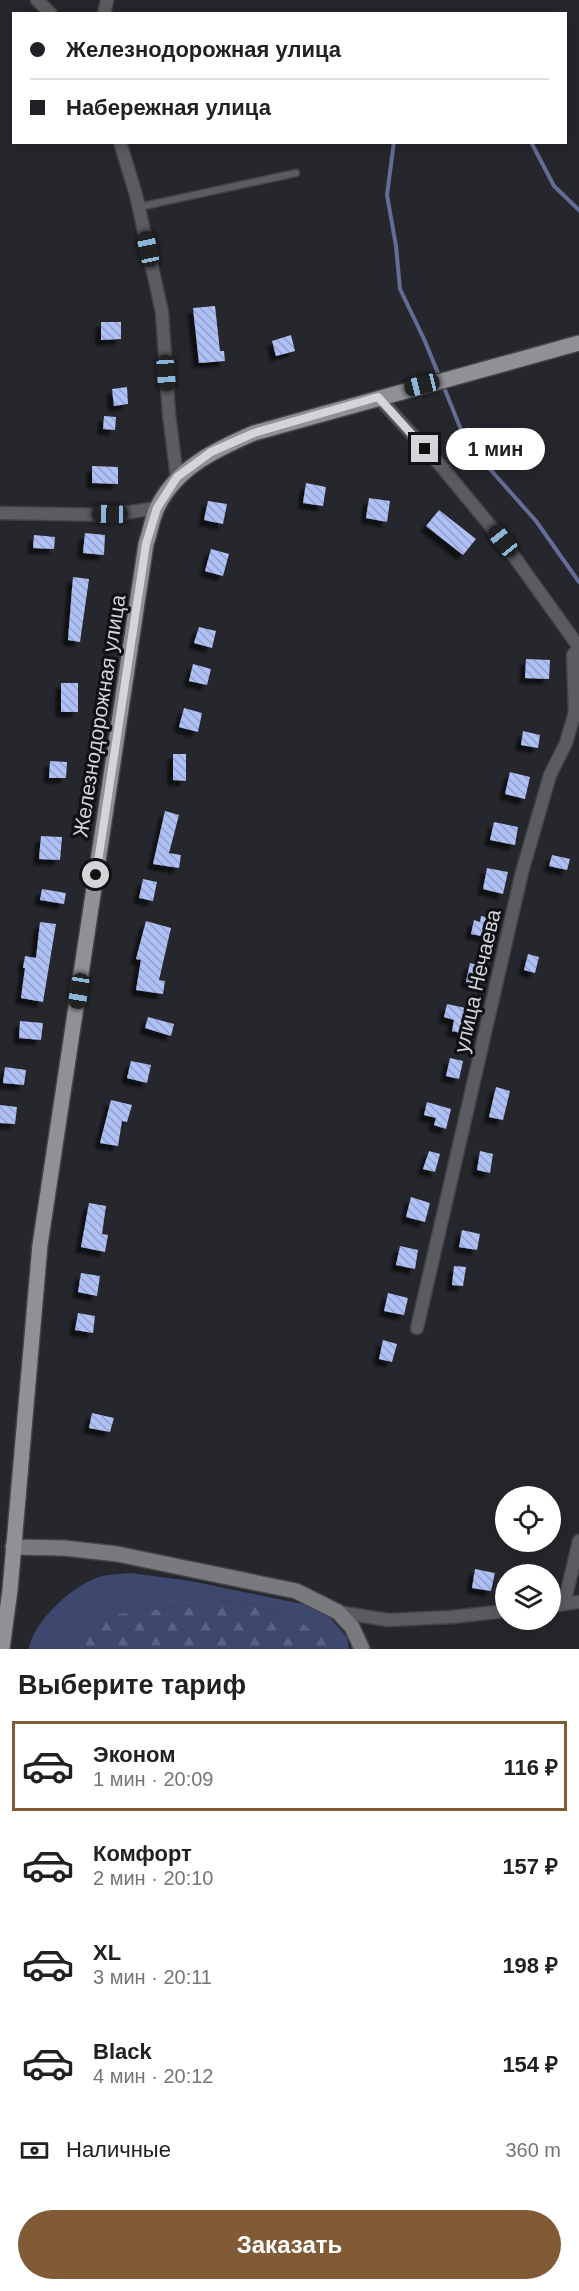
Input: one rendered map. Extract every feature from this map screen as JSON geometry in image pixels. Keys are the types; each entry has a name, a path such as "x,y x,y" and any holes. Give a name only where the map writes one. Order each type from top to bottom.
{"main road":[{"path":"489,368 579,334"},
{"path":"489,368 579,343"},
{"name":"Железнодорожная улица","path":"2,1649 10,1590 40,1245 146,544 157,508 177,477 211,452 254,433 489,368"},
{"path":"13,1547 64,1548 117,1554 296,1591 338,1612 352,1627 362,1649"}],"street":[{"path":"37,0 49,12"},
{"path":"121,144 139,207 162,312 169,414 177,477"},
{"path":"378,397 441,466 503,541 579,647"},
{"path":"0,513 110,514 157,508"},
{"name":"улица Нечаева","path":"417,1328 522,872 550,775 566,743 575,712 573,655 579,647"},
{"path":"564,1604 579,1541"},
{"path":"0,1603 10,1590"},
{"path":"561,1604 579,1602"},
{"path":"338,1612 388,1620 495,1612"}],"lane":[{"path":"139,207 296,173"}],"green space":[{"path":"131,1573 191,1581 307,1605 330,1618 347,1637 349,1649 332,1649 325,1635 284,1615 237,1600 92,1617 85,1649 29,1649 32,1638 47,1615 80,1586 102,1576"},
{"path":"237,1600 284,1615 326,1635 332,1649 85,1649 91,1617"}],"building":[{"path":"215,306 220,351 224,351 225,361 199,363 193,308"},
{"path":"101,322 121,322 121,339 101,340"},
{"path":"291,335 295,351 276,356 272,341"},
{"path":"127,387 128,404 114,406 112,389"},
{"path":"104,416 116,417 115,430 103,429"},
{"path":"92,466 118,467 118,484 92,483"},
{"path":"306,483 326,487 323,506 303,503"},
{"path":"369,498 390,501 387,522 366,518"},
{"path":"208,501 227,504 223,524 204,520"},
{"path":"439,510 476,539 463,555 426,526"},
{"path":"85,533 105,535 104,555 83,553"},
{"path":"34,535 55,537 54,549 33,548"},
{"path":"211,549 229,554 223,576 205,571"},
{"path":"73,577 89,579 80,642 68,640"},
{"path":"199,627 216,631 212,648 194,643"},
{"path":"526,659 550,660 549,679 525,678"},
{"path":"193,664 211,669 207,685 189,681"},
{"path":"61,683 78,683 78,712 61,712"},
{"path":"184,708 202,713 198,732 179,727"},
{"path":"523,731 540,735 538,748 521,745"},
{"path":"173,754 186,754 186,781 173,780"},
{"path":"50,761 67,762 66,778 49,778"},
{"path":"510,772 530,777 525,799 505,794"},
{"path":"165,811 179,815 169,853 181,855 179,868 153,864"},
{"path":"494,822 518,827 515,845 490,840"},
{"path":"41,836 62,837 60,860 39,859"},
{"path":"552,855 570,859 567,870 549,866"},
{"path":"487,868 508,872 503,894 483,889"},
{"path":"143,879 157,882 153,901 139,898"},
{"path":"42,889 66,893 64,904 40,900"},
{"path":"481,916 495,919 491,938 471,934 474,920 480,922"},
{"path":"146,921 171,928 159,980 165,981 163,994 136,990 141,960 136,959"},
{"path":"40,922 56,924 43,1002 21,998 25,956 36,958"},
{"path":"528,954 539,957 535,973 524,970"},
{"path":"470,963 485,967 480,985 466,982"},
{"path":"447,1004 475,1010 469,1035 452,1031 454,1020 444,1017"},
{"path":"148,1017 174,1024 171,1036 145,1028"},
{"path":"20,1021 43,1023 41,1040 19,1038"},
{"path":"450,1058 463,1061 459,1079 446,1076"},
{"path":"131,1061 151,1065 147,1083 127,1078"},
{"path":"5,1067 26,1070 24,1085 3,1083"},
{"path":"496,1087 510,1091 503,1120 489,1117"},
{"path":"111,1100 132,1105 127,1122 122,1121 118,1146 100,1143"},
{"path":"427,1102 451,1109 446,1129 434,1125 436,1118 424,1115"},
{"path":"0,1105 17,1107 15,1124 0,1123"},
{"path":"429,1151 440,1154 435,1172 423,1169"},
{"path":"480,1151 493,1154 490,1173 477,1170"},
{"path":"411,1197 430,1203 425,1222 406,1217"},
{"path":"89,1203 106,1206 102,1234 108,1235 105,1252 81,1247"},
{"path":"462,1230 480,1234 477,1250 459,1247"},
{"path":"400,1246 418,1250 415,1269 396,1265"},
{"path":"454,1266 466,1267 463,1286 452,1285"},
{"path":"81,1273 100,1276 97,1296 78,1292"},
{"path":"388,1293 408,1298 404,1315 384,1311"},
{"path":"78,1313 95,1316 93,1333 75,1330"},
{"path":"383,1340 397,1344 392,1362 379,1359"},
{"path":"92,1413 114,1418 110,1432 89,1428"},
{"path":"475,1569 495,1573 491,1591 472,1588"}],"waterway":[{"path":"394,144 387,195 396,246 400,289 440,378"},
{"path":"532,144 554,186 579,210"},
{"path":"443,385 466,442 536,521 579,582"}],"route":[{"path":"96,875 146,544 157,508 177,477 211,452 254,433 378,397 425,449"}]}
